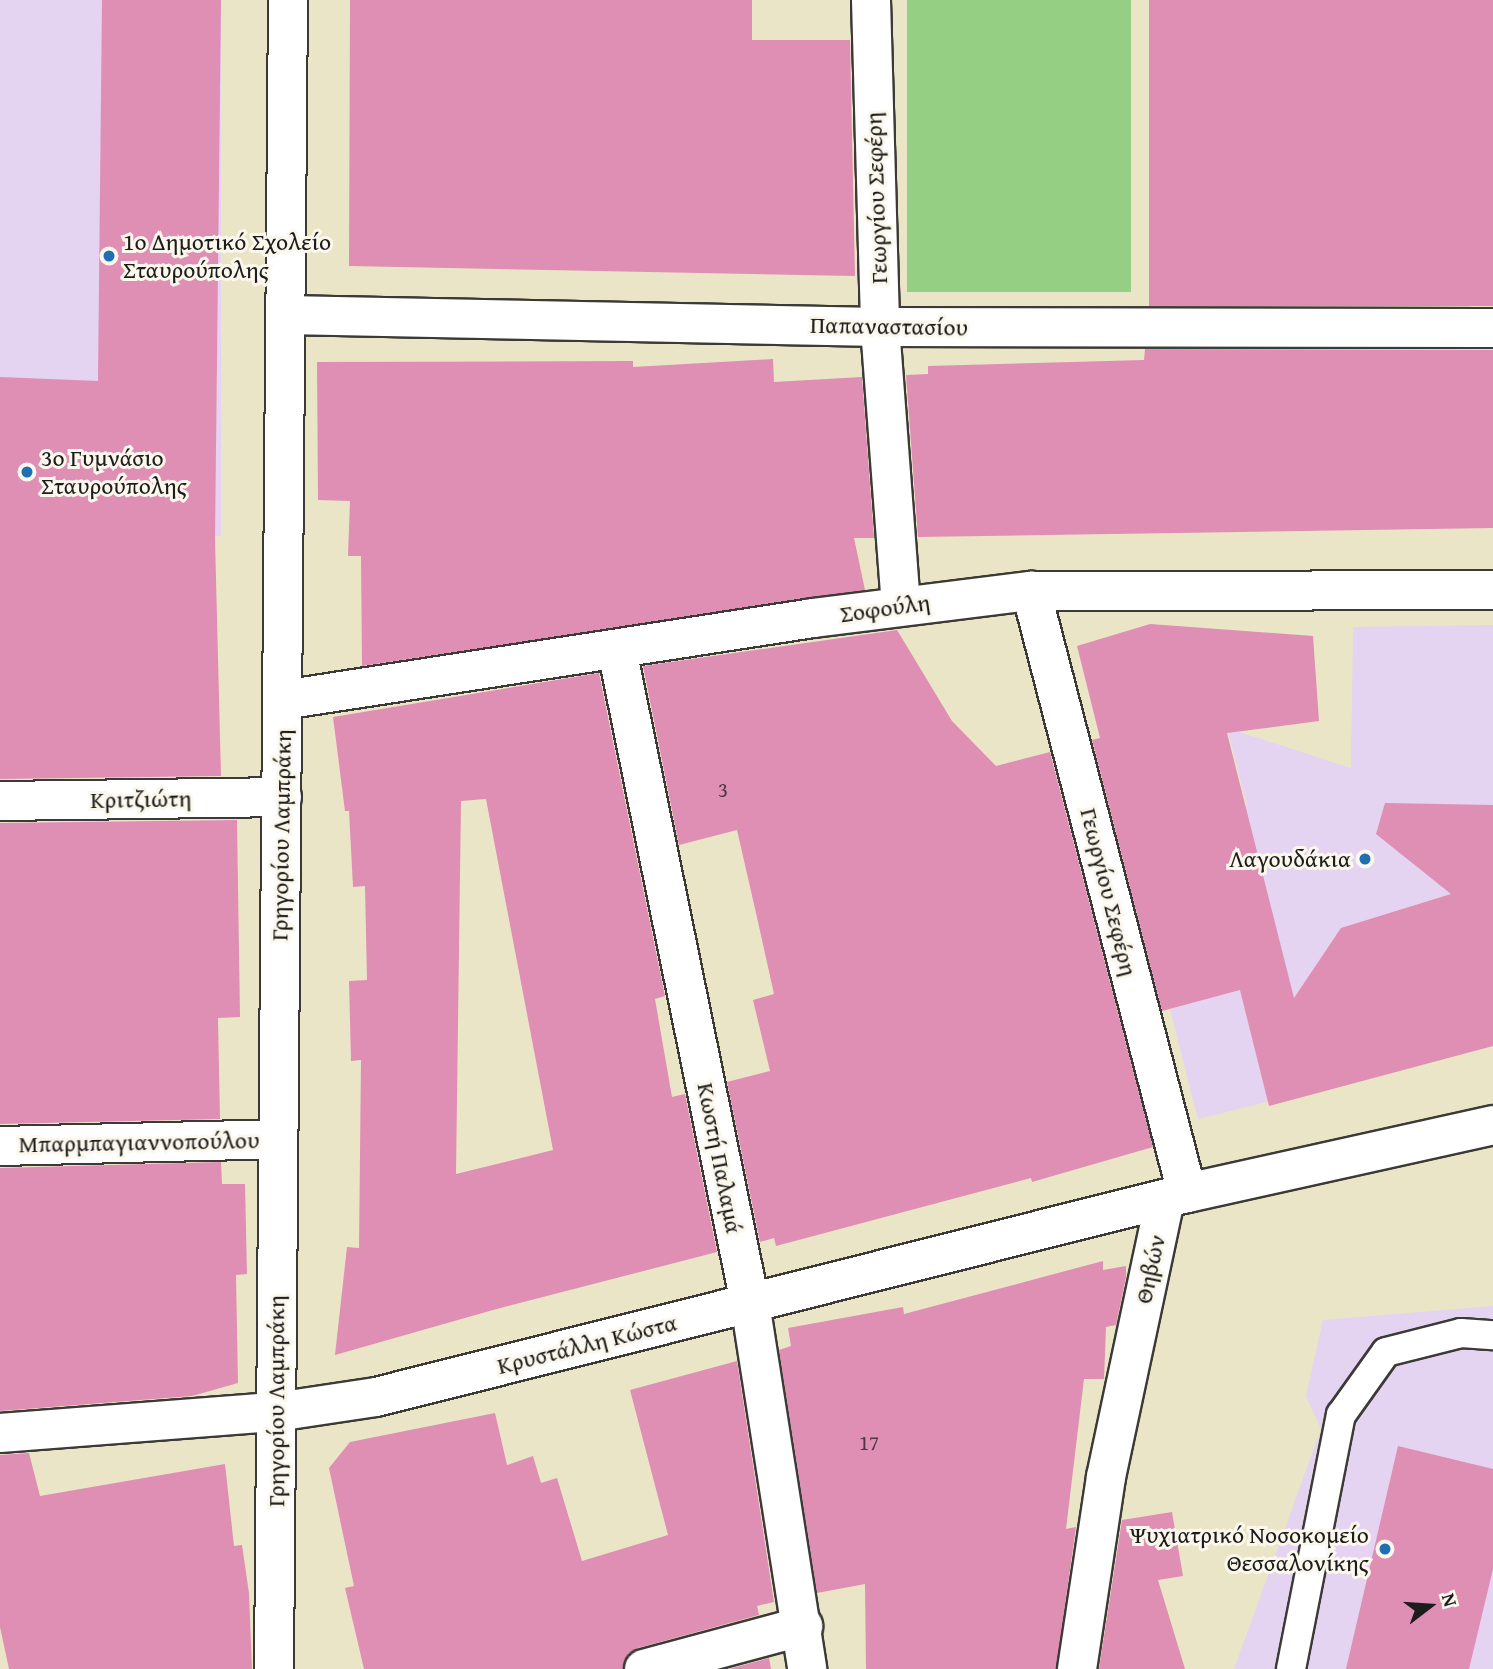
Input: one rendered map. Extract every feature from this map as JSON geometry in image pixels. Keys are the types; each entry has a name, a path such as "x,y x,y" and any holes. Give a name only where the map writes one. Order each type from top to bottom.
{"street":[{"name":"Γρηγορίου Λαμπράκη","path":"274,1669 288,0"},
{"name":"Γεωργίου Σεφέρη","path":"871,0 880,327 901,606"},
{"name":"Παπαναστασίου","path":"286,315 880,327 1493,328"},
{"name":"Σοφούλη","path":"283,700 901,606 1031,592 1493,590"},
{"name":"Γεωργίου Σεφέρη","path":"1031,592 1176,1196"},
{"name":"Κωστή Παλαμά","path":"617,650 750,1303 803,1626 807,1669"},
{"name":"Κριτζιώτη","path":"0,801 282,797"},
{"path":"1176,1196 1493,1125"},
{"name":"Μπαρμπαγιαννοπούλου","path":"0,1146 277,1139"},
{"name":"Κρυστάλλη Κώστα","path":"0,1433 276,1412 376,1397 1176,1196"},
{"name":"Θηβών","path":"1077,1669 1106,1477 1176,1196"},
{"path":"644,1669 803,1626"}],"lane":[{"path":"1291,1669 1341,1415 1386,1352 1461,1333 1493,1335"}],"shaded area":[{"name":"1ο Δημοτικό Σχολείο Σταυρούπολης","path":"0,0 221,0 221,536 0,536"},
{"name":"Λαγουδάκια","path":"1493,625 1493,1046 1198,1119 1170,1009 1250,987 1225,816 1247,805 1227,728 1351,768 1353,627"},
{"name":"Ψυχιατρικό Νοσοκομείο Θεσσαλονίκης","path":"1493,1306 1493,1669 1234,1669 1321,1429 1306,1396 1323,1320"}],"green space":[{"path":"907,0 1131,0 1131,292 907,292"}],"building":[{"name":"1ο Δημοτικό Σχολείο Σταυρούπολης","path":"102,0 221,0 215,539 221,776 0,779 0,377 98,381"},
{"path":"350,0 752,0 752,40 850,40 855,276 349,266"},
{"path":"1149,0 1493,0 1493,306 1149,306"},
{"path":"1145,349 1493,350 1493,528 918,537 906,375 928,374 928,366 1144,360"},
{"path":"773,359 774,382 862,377 874,538 854,538 865,590 362,666 361,556 348,556 350,501 318,500 317,362 633,361 633,367"},
{"path":"1150,624 1313,636 1319,721 1227,733 1294,998 1341,928 1451,894 1376,834 1385,803 1493,805 1493,1046 1269,1106 1240,990 1162,1011 1092,740 1100,738 1077,646"},
{"path":"897,630 952,721 996,766 1050,752 1153,1147 1032,1182 1031,1178 776,1246 774,1238 760,1242 727,1082 770,1071 753,1000 774,994 737,830 679,845 643,666"},
{"path":"599,673 665,996 655,999 672,1097 685,1094 717,1252 493,1310 335,1355 347,1247 359,1248 361,1060 351,1061 349,981 367,980 365,886 353,887 349,811 345,811 333,717","holes":["486,799 553,1150 456,1174 461,801"]},
{"path":"237,820 240,1017 218,1018 220,1119 0,1124 0,823"},
{"path":"221,1162 222,1184 245,1184 247,1274 236,1275 238,1383 192,1396 0,1411 0,1168"},
{"path":"1103,1261 1103,1270 1126,1266 1126,1277 1116,1325 1106,1327 1104,1379 1084,1379 1066,1529 1076,1527 1056,1669 866,1669 865,1584 817,1593 779,1350 791,1346 788,1328 903,1307 904,1314"},
{"path":"737,1361 774,1602 757,1606 759,1615 638,1648 628,1654 623,1669 364,1669 345,1588 354,1586 329,1468 350,1442 495,1413 507,1465 533,1456 541,1483 557,1478 582,1561 668,1535 630,1390"},
{"path":"1398,1446 1493,1469 1493,1569 1469,1669 1346,1669"},
{"path":"29,1453 40,1496 225,1464 234,1546 242,1545 249,1593 252,1669 9,1669 0,1627 0,1455"},
{"path":"1172,1512 1183,1576 1158,1580 1185,1669 1099,1669 1122,1520"},
{"path":"769,1658 771,1669 729,1669"}],"place":[{"name":"1ο Δημοτικό Σχολείο Σταυρούπολης","path":"109,256"},
{"name":"3ο Γυμνάσιο Σταυρούπολης","path":"27,472"},
{"name":"Λαγουδάκια","path":"1365,859"},
{"name":"Ψυχιατρικό Νοσοκομείο Θεσσαλονίκης","path":"1385,1549"}]}
